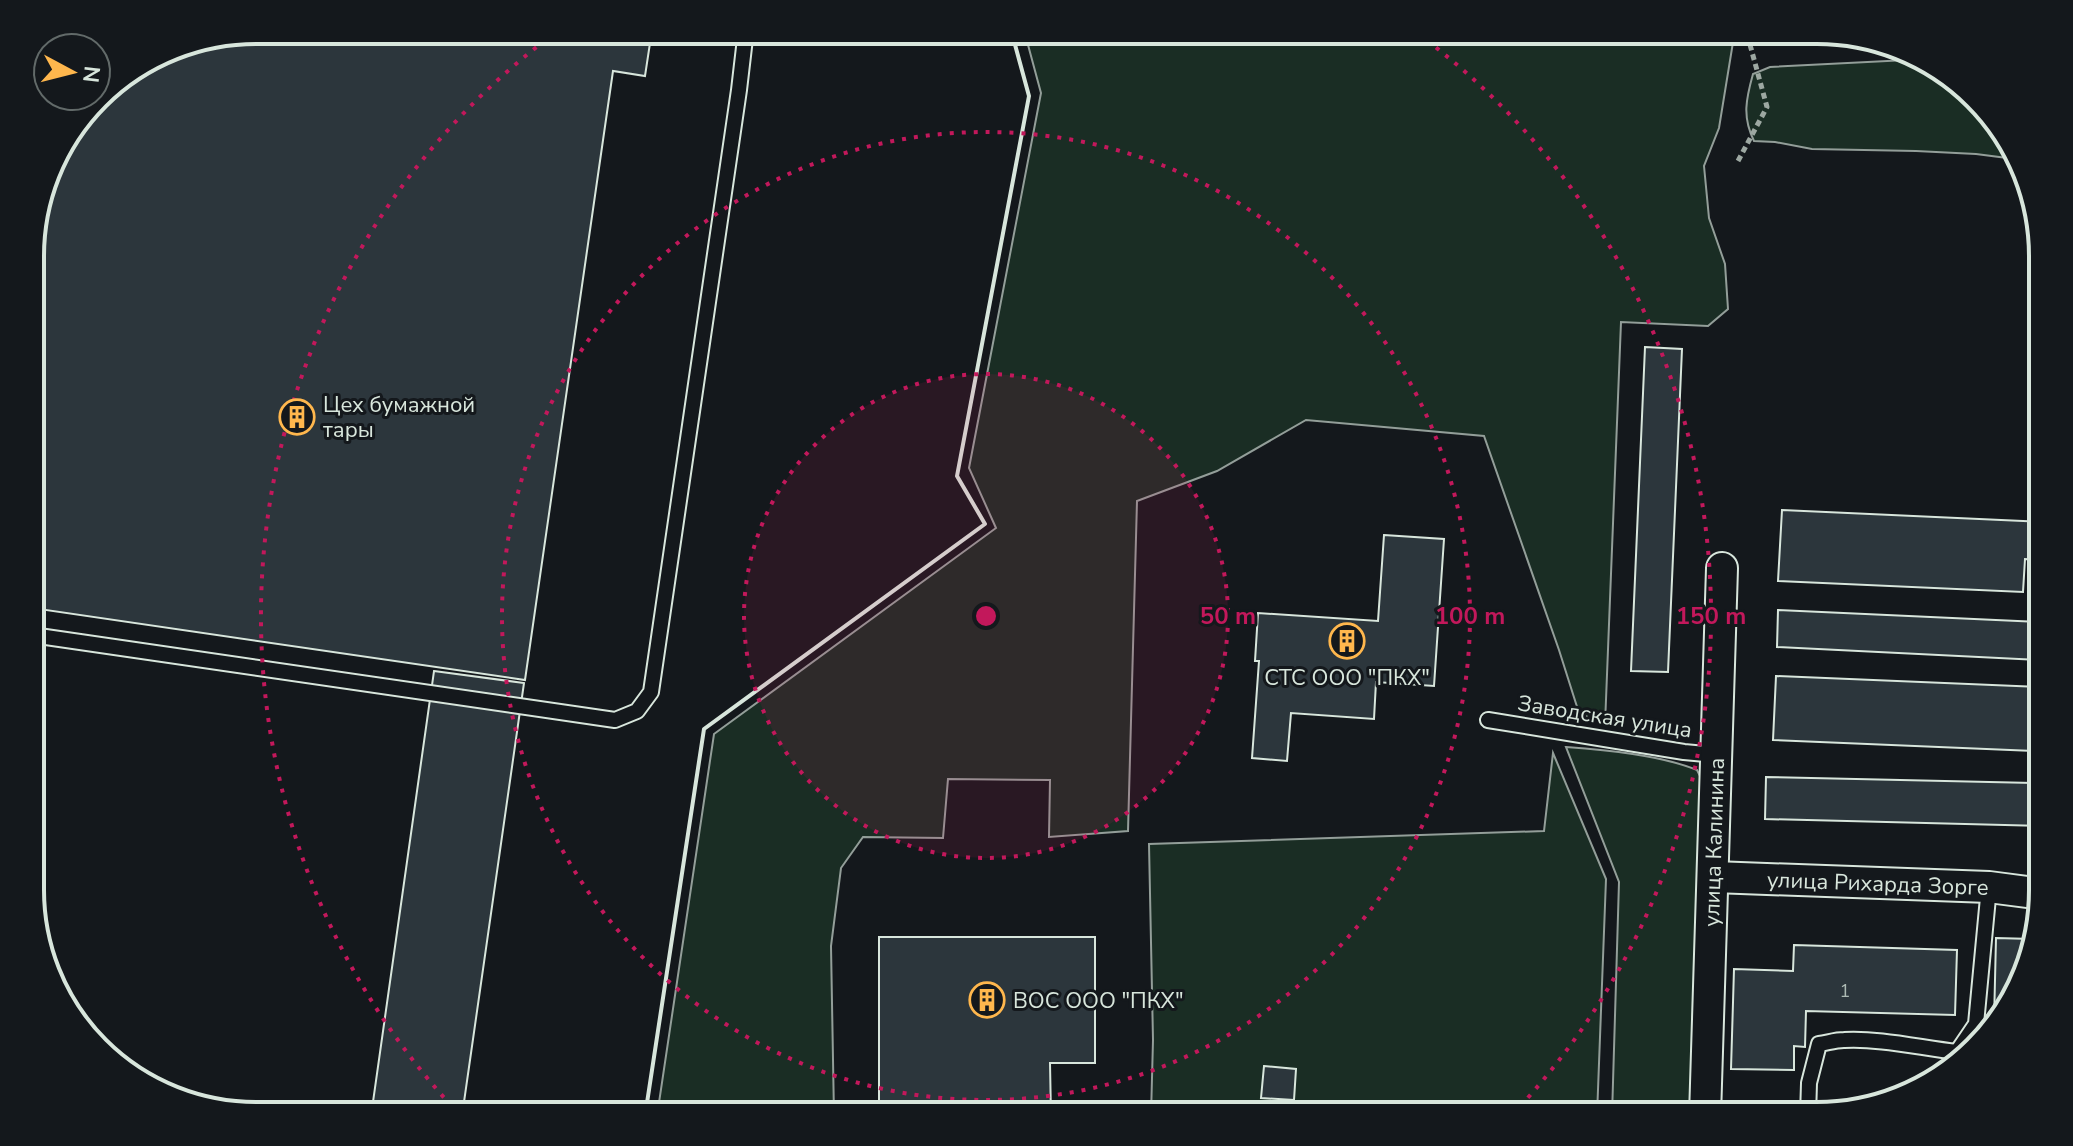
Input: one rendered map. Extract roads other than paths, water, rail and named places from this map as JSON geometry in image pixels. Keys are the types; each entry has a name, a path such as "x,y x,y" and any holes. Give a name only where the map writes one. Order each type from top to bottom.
{"street":[{"name":"улица Калинина","path":"1706,1102 1722,568"},
{"name":"улица Рихарда Зорге","path":"1714,877 1989,887 2029,892"}],"lane":[{"path":"44,637 615,720 637,711 651,692 744,44"},
{"name":"Заводская улица","path":"1488,720 1716,755"},
{"path":"1966,1041 1976,1024 1989,887"},
{"path":"1808,1102 1809,1083 1819,1044 1843,1040 1895,1043 1950,1055"}],"place":[{"name":"Цех бумажной тары","path":"297,417"},
{"name":"СТС ООО \"ПКХ\"","path":"1347,641"},
{"name":"ВОС ООО \"ПКХ\"","path":"987,1000"}]}
